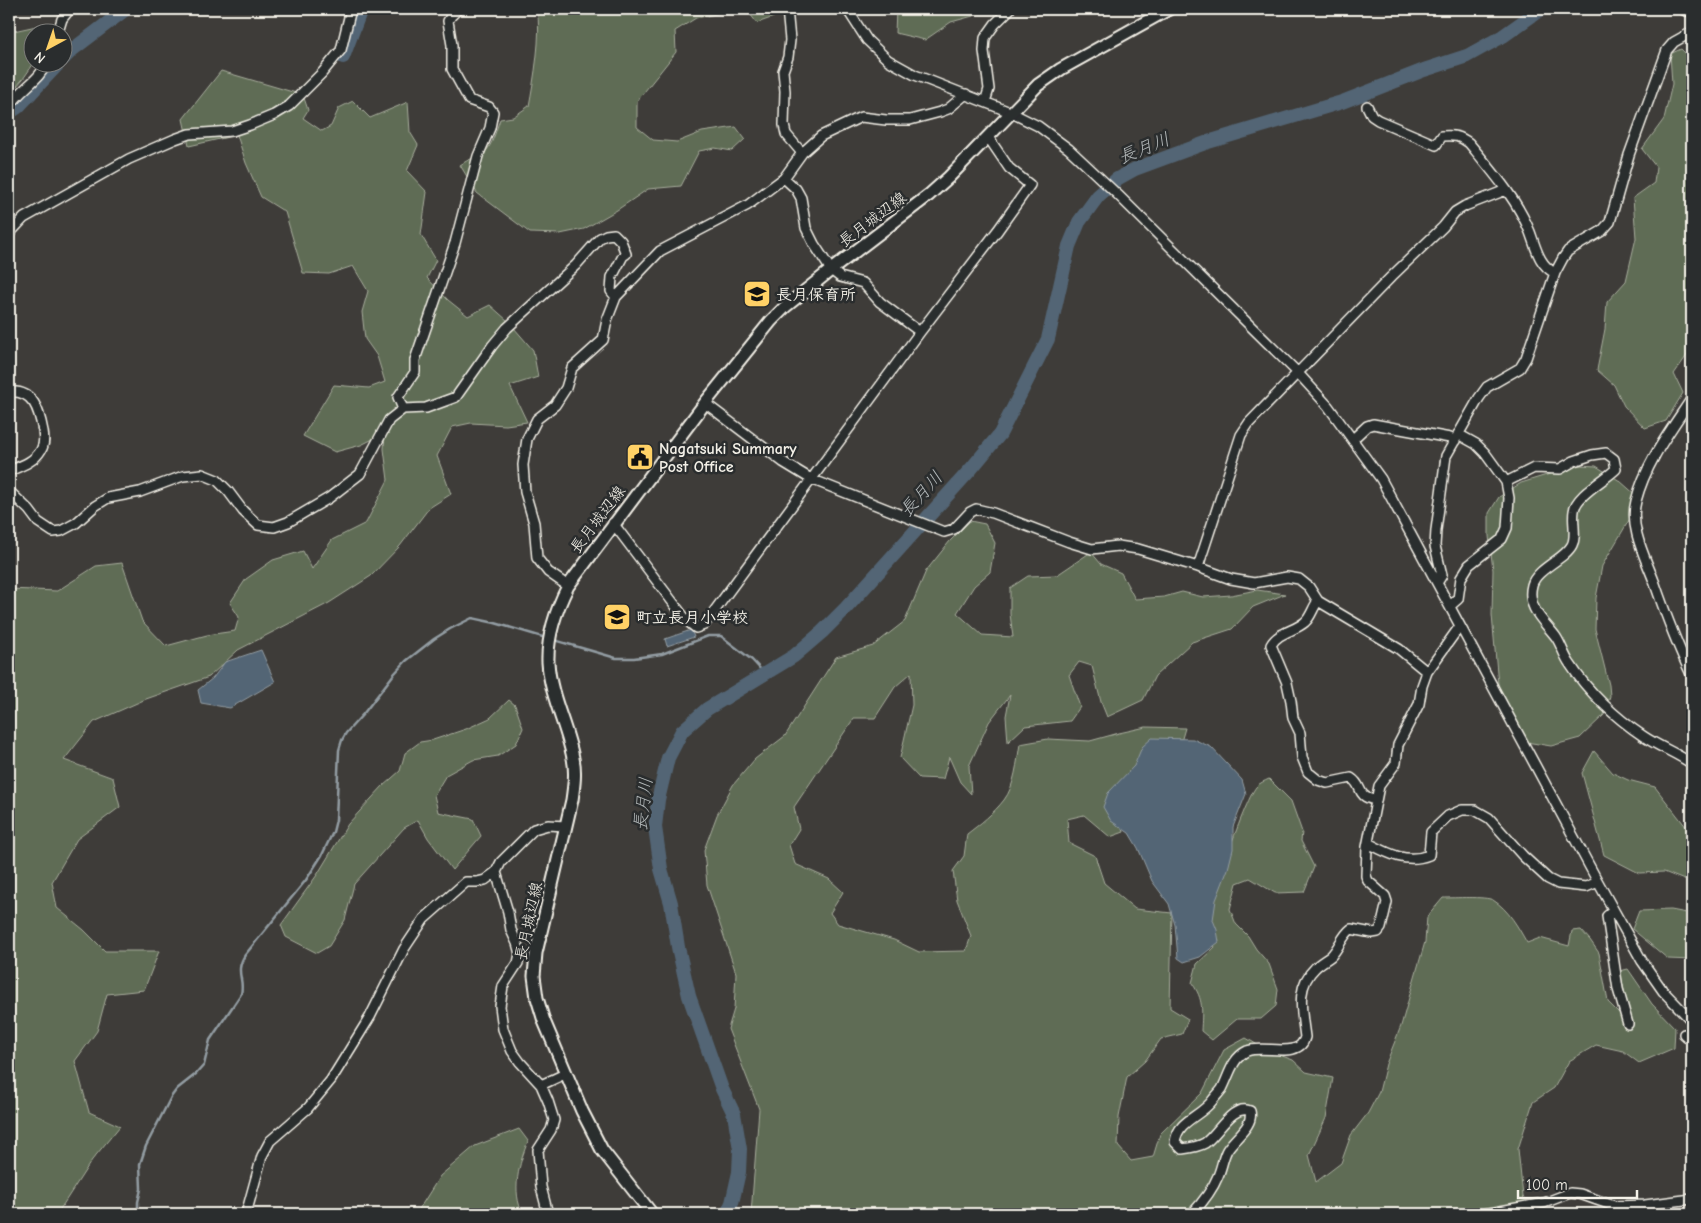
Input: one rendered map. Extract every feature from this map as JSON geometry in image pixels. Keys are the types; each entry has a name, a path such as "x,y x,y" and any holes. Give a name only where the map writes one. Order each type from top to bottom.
{"main road":[{"name":"長月城辺線","path":"652,1214 602,1150 582,1110 544,1021 537,998 534,976 536,953 575,781 574,759 551,684 548,664 548,646 554,619 568,586 613,523 705,403 771,321 785,307 929,195 949,177 1038,85 1061,69 1169,9"},
{"path":"1685,9 1692,11"}],"street":[{"path":"61,22 70,9"},
{"path":"9,234 24,218 129,159 189,134 232,131 274,115 289,106 322,73 341,50 351,9"},
{"path":"403,409 398,397 415,372 415,360 455,243 478,156 490,128 493,112 488,107 469,100 452,69 452,45 448,21 450,16 458,9"},
{"path":"787,9 790,40 784,71 784,125 786,134 802,153"},
{"path":"847,9 867,40 888,60 915,75 1010,112 1038,126 1069,149 1104,181 1297,372 1328,406 1381,479 1613,911 1647,969 1663,991 1692,1021"},
{"path":"985,102 989,89 984,51 985,38 995,24 1010,9"},
{"path":"1437,582 1442,575 1435,546 1436,530 1446,456 1479,398 1488,387 1520,368 1526,358 1555,274 1563,258 1568,251 1602,231 1610,222 1629,155 1667,50 1674,42 1692,32"},
{"path":"9,108 13,100 41,72"},
{"path":"568,586 548,572 537,558 534,523 525,492 524,456 527,439 537,419 555,405 561,397 572,368 603,340 607,320 616,297 660,251 748,205 784,178 802,153 821,136 861,117 910,120 948,109 966,94"},
{"path":"1367,106 1372,116 1378,120 1436,145 1442,136 1455,135 1469,143 1506,190 1525,221 1541,261 1547,269 1555,274"},
{"path":"613,523 687,621 696,628 704,625 920,332 998,230 1030,184 1009,168 988,137"},
{"path":"784,178 796,189 801,198 806,228 814,244 832,270 840,277 862,283 880,302 920,332"},
{"path":"1198,567 1241,435 1249,423 1297,372 1443,227 1455,212 1465,206 1506,190"},
{"path":"9,492 29,510 38,522 52,532 61,531 76,524 108,498 140,492 183,476 202,474 217,480 243,511 258,525 274,527 288,522 329,498 360,474 389,420 403,409 426,408 456,397 507,328 576,265 600,238 614,234 621,241 626,254 623,256 612,277 611,290 616,297"},
{"path":"9,392 23,392 34,402 40,416 44,441 42,449 32,461 9,472"},
{"path":"1692,398 1664,439 1646,472 1636,502 1634,516 1642,550 1673,634 1692,676"},
{"path":"705,403 782,462 811,479 944,532 954,528 970,512 976,509 993,512 1092,549 1118,546 1138,549 1231,579 1254,584 1288,577 1299,579 1309,587 1318,601 1399,649 1427,672"},
{"path":"1353,439 1367,426 1374,424 1456,438 1476,444 1485,452 1506,482 1509,498 1507,528 1502,540 1469,565 1461,578 1458,599 1450,606"},
{"path":"1506,482 1534,468 1560,469 1574,461 1592,455 1606,453 1614,459 1616,469 1586,493 1576,504 1574,510 1573,544 1565,553 1548,565 1533,582 1530,596 1542,622 1555,636 1569,664 1597,698 1643,736 1692,764"},
{"path":"1318,601 1308,620 1275,638 1271,645 1287,683 1293,718 1300,733 1302,757 1308,772 1318,780 1327,783 1351,778 1356,781 1360,792 1365,798 1375,800"},
{"path":"1192,1214 1211,1192 1227,1150 1249,1124 1252,1116 1250,1111 1246,1109 1239,1110 1226,1120 1206,1142 1198,1146 1182,1149 1175,1142 1176,1133 1187,1121 1207,1108 1221,1090 1232,1066 1241,1054 1256,1048 1290,1050 1299,1048 1304,1043 1301,994 1305,980 1338,947 1345,933 1351,928 1372,933 1378,932 1381,928 1388,902 1368,881 1366,876 1368,843 1375,800 1379,786 1396,763 1398,745 1419,704 1427,672 1460,626"},
{"path":"1368,843 1390,855 1401,858 1422,857 1428,855 1430,832 1448,816 1462,810 1475,810 1490,818 1523,856 1548,879 1558,884 1586,887 1598,882"},
{"path":"246,1214 262,1156 270,1141 308,1108 331,1080 370,1017 404,949 424,919 466,882 485,880 496,872 501,862 534,829 548,825 566,826"},
{"path":"496,872 508,912 511,930 518,943 520,954 518,963 503,986 500,1006 503,1029 512,1051 541,1085 554,1120 551,1130 538,1150 541,1187 548,1214"},
{"path":"1613,911 1607,916 1612,960 1628,1024"},
{"path":"1684,1034 1692,1041"},
{"path":"541,1085 567,1073"},
{"path":"1484,1214 1544,1203 1570,1193 1580,1194 1614,1206 1645,1205 1692,1199"}],"green space":[{"path":"537,9 727,9 721,13 696,18 675,31 676,52 637,101 637,127 653,140 677,142 702,132 736,127 745,139 732,151 715,148 699,151 681,186 648,189 584,229 560,234 530,233 477,193 460,165 488,149 500,119 513,117 529,106 538,44"},
{"path":"746,9 775,9 774,17 757,23"},
{"path":"896,9 980,9 973,16 951,22 925,40 895,33"},
{"path":"22,29 22,72 28,72 9,95 9,32"},
{"path":"1681,49 1692,60 1692,348 1674,374 1683,393 1666,421 1645,428 1624,406 1614,385 1597,370 1605,329 1607,302 1626,281 1636,238 1633,198 1654,183 1656,167 1642,149 1664,119 1672,84 1670,54"},
{"path":"221,71 303,95 308,110 303,118 322,131 331,126 339,108 353,101 370,118 408,102 410,132 418,145 407,171 427,192 421,235 436,260 427,278 448,300 468,316 490,305 508,321 533,350 538,377 510,386 527,422 506,425 471,423 452,427 437,456 451,494 429,508 400,546 371,576 329,603 238,650 209,677 146,699 94,722 64,760 113,778 120,807 77,839 52,882 57,908 84,930 105,951 159,951 144,990 107,994 97,1031 75,1061 89,1112 120,1126 92,1160 57,1214 9,1214 9,589 57,591 96,566 122,563 142,621 166,646 207,635 235,631 239,617 230,603 246,579 273,560 303,551 312,569 332,540 366,523 388,480 384,449 385,433 361,445 335,452 303,436 334,385 369,388 385,382 377,356 365,339 362,312 368,291 353,266 329,274 303,273 285,212 261,197 246,163 237,135 189,146 183,119"},
{"path":"1579,465 1596,466 1620,481 1637,496 1635,510 1602,566 1596,598 1595,629 1610,696 1604,715 1580,738 1551,746 1526,742 1511,730 1500,707 1492,615 1493,570 1489,536 1489,513 1499,497 1521,483"},
{"path":"970,521 985,524 995,543 990,572 974,586 957,613 982,635 1013,637 1010,614 1010,588 1028,576 1057,575 1091,552 1101,564 1121,573 1135,599 1164,597 1182,592 1203,597 1231,595 1257,590 1285,594 1253,607 1232,629 1192,642 1155,676 1143,700 1107,717 1101,702 1092,666 1079,662 1069,675 1080,707 1070,721 1025,726 1008,742 1006,716 1010,695 989,722 969,766 971,794 960,782 949,757 943,779 919,778 900,758 912,705 911,673 895,687 875,718 854,718 794,807 799,829 789,845 795,864 829,879 843,892 830,913 838,924 894,940 919,952 966,951 971,936 957,900 953,871 964,856 967,834 991,814 1008,794 1015,773 1020,744 1048,739 1090,741 1146,727 1185,728 1178,752 1115,805 1124,832 1110,837 1084,815 1067,819 1069,843 1095,856 1104,883 1135,909 1172,913 1170,1008 1188,1019 1182,1034 1161,1039 1145,1061 1127,1077 1119,1117 1118,1146 1131,1161 1153,1157 1160,1134 1202,1093 1224,1050 1246,1038 1266,1050 1293,1060 1306,1072 1333,1078 1326,1118 1309,1155 1316,1182 1341,1163 1351,1135 1368,1113 1379,1092 1386,1064 1401,1026 1425,942 1427,917 1443,898 1489,899 1499,904 1508,914 1527,943 1540,938 1569,946 1572,931 1581,930 1599,953 1608,1002 1620,1014 1629,1014 1620,971 1628,969 1652,1004 1675,1028 1674,1048 1639,1063 1623,1051 1596,1045 1569,1061 1554,1088 1533,1102 1518,1149 1523,1197 1541,1214 751,1214 759,1109 728,1029 734,1009 736,973 707,885 704,850 717,815 733,785 755,759 785,736 836,657 873,646 905,621 926,571 950,541"},
{"path":"509,700 515,705 523,728 516,744 498,756 473,760 446,775 434,795 438,812 473,819 481,836 452,870 428,838 418,820 404,828 354,884 345,920 329,946 317,953 286,937 281,925 317,875 348,824 383,786 400,771 405,753 420,742 433,740 466,729 490,718"},
{"path":"1594,751 1613,773 1628,780 1655,787 1687,828 1692,828 1692,883 1664,872 1639,873 1604,855 1582,773"},
{"path":"1269,779 1291,801 1302,832 1301,841 1314,867 1304,892 1275,893 1250,878 1237,883 1230,909 1236,924 1248,936 1269,964 1278,989 1276,1006 1261,1019 1237,1019 1212,1040 1201,1031 1202,1011 1200,1000 1192,983 1197,964 1215,947 1207,933 1208,923 1218,884 1234,836 1256,787"},
{"path":"1671,910 1692,914 1692,960 1668,959 1632,929 1639,911"},
{"path":"519,1129 528,1141 519,1168 517,1187 519,1205 523,1214 416,1214 440,1176 475,1146"}],"water":[{"path":"691,630 694,637 667,646 665,639"},
{"path":"261,650 275,682 230,708 201,703 198,690 213,678 225,662"},
{"path":"1152,738 1193,739 1211,747 1242,780 1246,794 1233,827 1233,849 1228,869 1216,900 1213,920 1219,942 1200,957 1184,962 1178,958 1175,925 1169,904 1152,881 1138,848 1129,833 1111,821 1103,807 1108,793 1134,766 1142,747"}],"waterway":[{"path":"72,50 126,9"},
{"path":"343,57 361,9"},
{"name":"長月川","path":"727,1214 732,1203 739,1172 740,1149 734,1114 722,1089 689,996 671,903 661,869 655,827 658,800 668,758 682,731 707,709 794,656 822,632 846,608 971,469 1000,434 1048,339 1069,246 1079,222 1098,196 1117,179 1135,169 1208,142 1342,102 1424,70 1467,56 1503,36 1541,9"},
{"path":"9,113 18,107 51,72"},
{"path":"138,1214 141,1189 140,1164 146,1146 171,1097 177,1089 204,1065 210,1040 241,994 240,966 245,955 306,880 322,855 333,832 336,820 339,750 346,733 406,661 434,639 472,618 546,638"},
{"path":"554,640 616,658 634,658 662,654 708,636 721,636 752,660 765,674"}],"place":[{"name":"長月保育所","path":"757,294"},
{"name":"Nagatsuki Summary Post Office","path":"640,457"},
{"name":"町立長月小学校","path":"617,617"}]}
